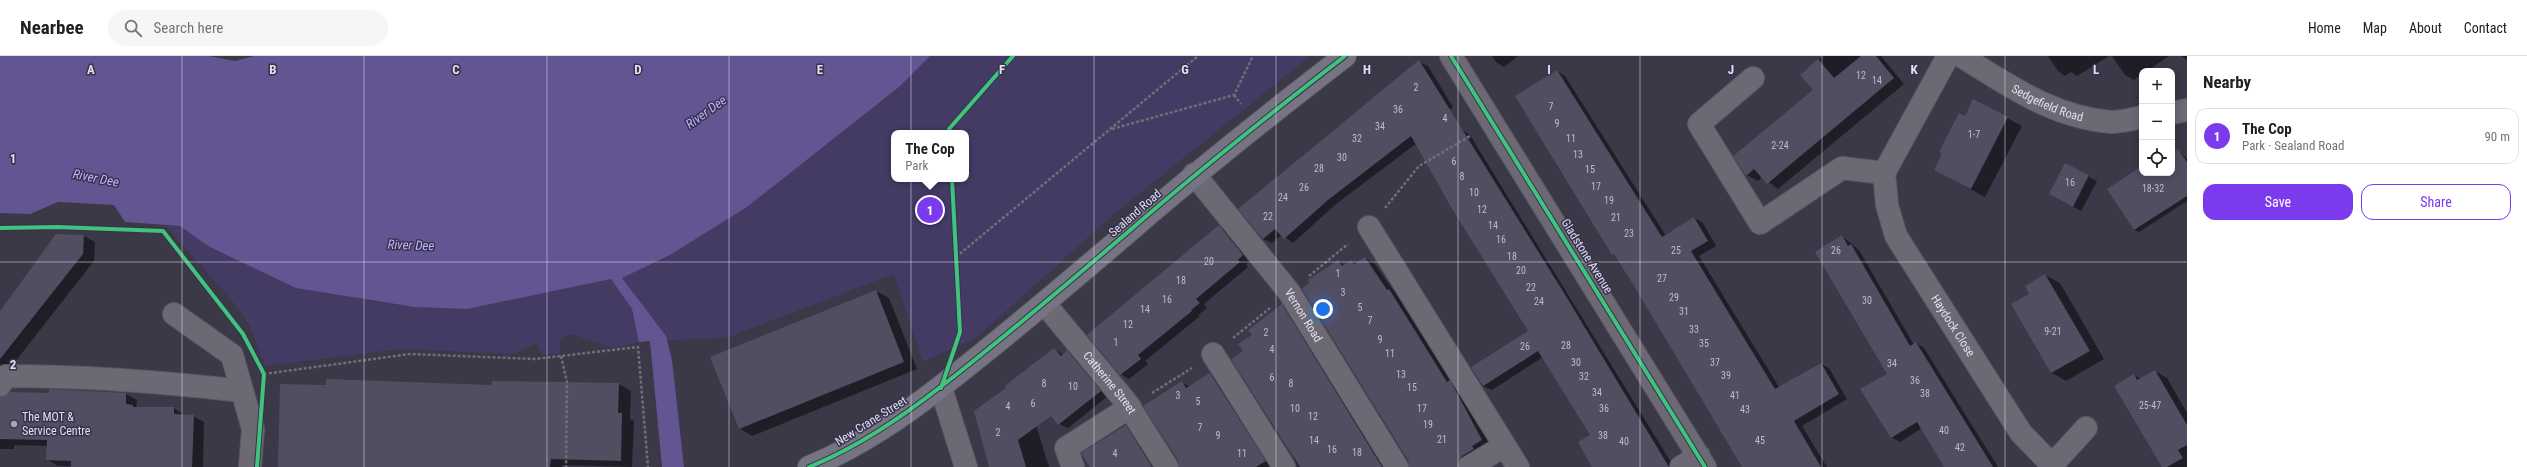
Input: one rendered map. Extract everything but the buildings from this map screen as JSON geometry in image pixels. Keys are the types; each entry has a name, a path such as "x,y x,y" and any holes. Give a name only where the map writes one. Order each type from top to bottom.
{"main road":[{"name":"Sealand Road","path":"941,388 1044,304 1194,174 1345,56"},
{"name":"New Crane Street","path":"809,467 825,460 895,420 941,388"}],"street":[{"name":"Gladstone Avenue","path":"1451,56 1495,127 1695,463"},
{"path":"1753,78 1698,124 1760,223 1842,168 1884,173 1948,56"},
{"name":"Sedgefield Road","path":"1961,56 2030,98 2071,116 2113,122 2139,118"},
{"path":"2175,112 2187,110"},
{"name":"Haydock Close","path":"1884,173 1887,205 1896,236 2022,433 2052,466 2086,428"},
{"name":"Vernon Road","path":"1194,174 1289,292 1397,467"},
{"path":"1369,227 1518,467"},
{"name":"Catherine Street","path":"1044,304 1130,407 1167,467"},
{"path":"174,314 232,354 253,429 250,467"},
{"path":"1213,354 1284,467"},
{"path":"3,381 118,379 242,391"},
{"path":"941,388 966,467"},
{"path":"1073,467 1066,448 1130,407"},
{"path":"1469,467 1504,446"}],"path":[{"path":"956,257 1198,56"},
{"path":"1110,129 1234,95 1253,56"},
{"path":"1130,407 1213,354 1369,227 1419,166 1468,137 1495,127"},
{"path":"956,250 956,265"},
{"path":"263,380 263,372 410,354 535,359 638,347 648,467"},
{"path":"561,356 567,382 566,467"}],"shaded area":[{"path":"930,56 1310,56 1115,213 977,337 923,362 894,274 726,338 667,340 622,278 670,255 747,207 899,87"},
{"path":"166,226 180,226 208,246 364,300 414,307 467,309 611,279 632,309 639,342 614,348 571,334 561,338 559,353 542,355 537,343 514,354 400,349 265,366 249,324 230,298"}],"water":[{"name":"River Dee","path":"0,56 209,56 235,61 254,56 930,56 899,87 747,207 670,255 622,278 666,336 672,360 684,467 662,467 650,341 639,342 632,309 611,279 467,309 414,307 296,288 208,246 180,226 125,222 114,205 58,202 30,214 0,213"}],"cycle path":[{"path":"949,130 1013,56"},
{"path":"809,467 833,456 878,431 900,417 942,386 1038,309 1154,209 1345,56"},
{"path":"1451,56 1705,467"},
{"path":"941,388 960,332 952,182"},
{"path":"0,228 57,227 163,231 243,334 264,374 257,467"}],"place":[{"name":"The Cop","path":"930,210"},
{"name":"The MOT & Service Centre","path":"14,424"}]}
